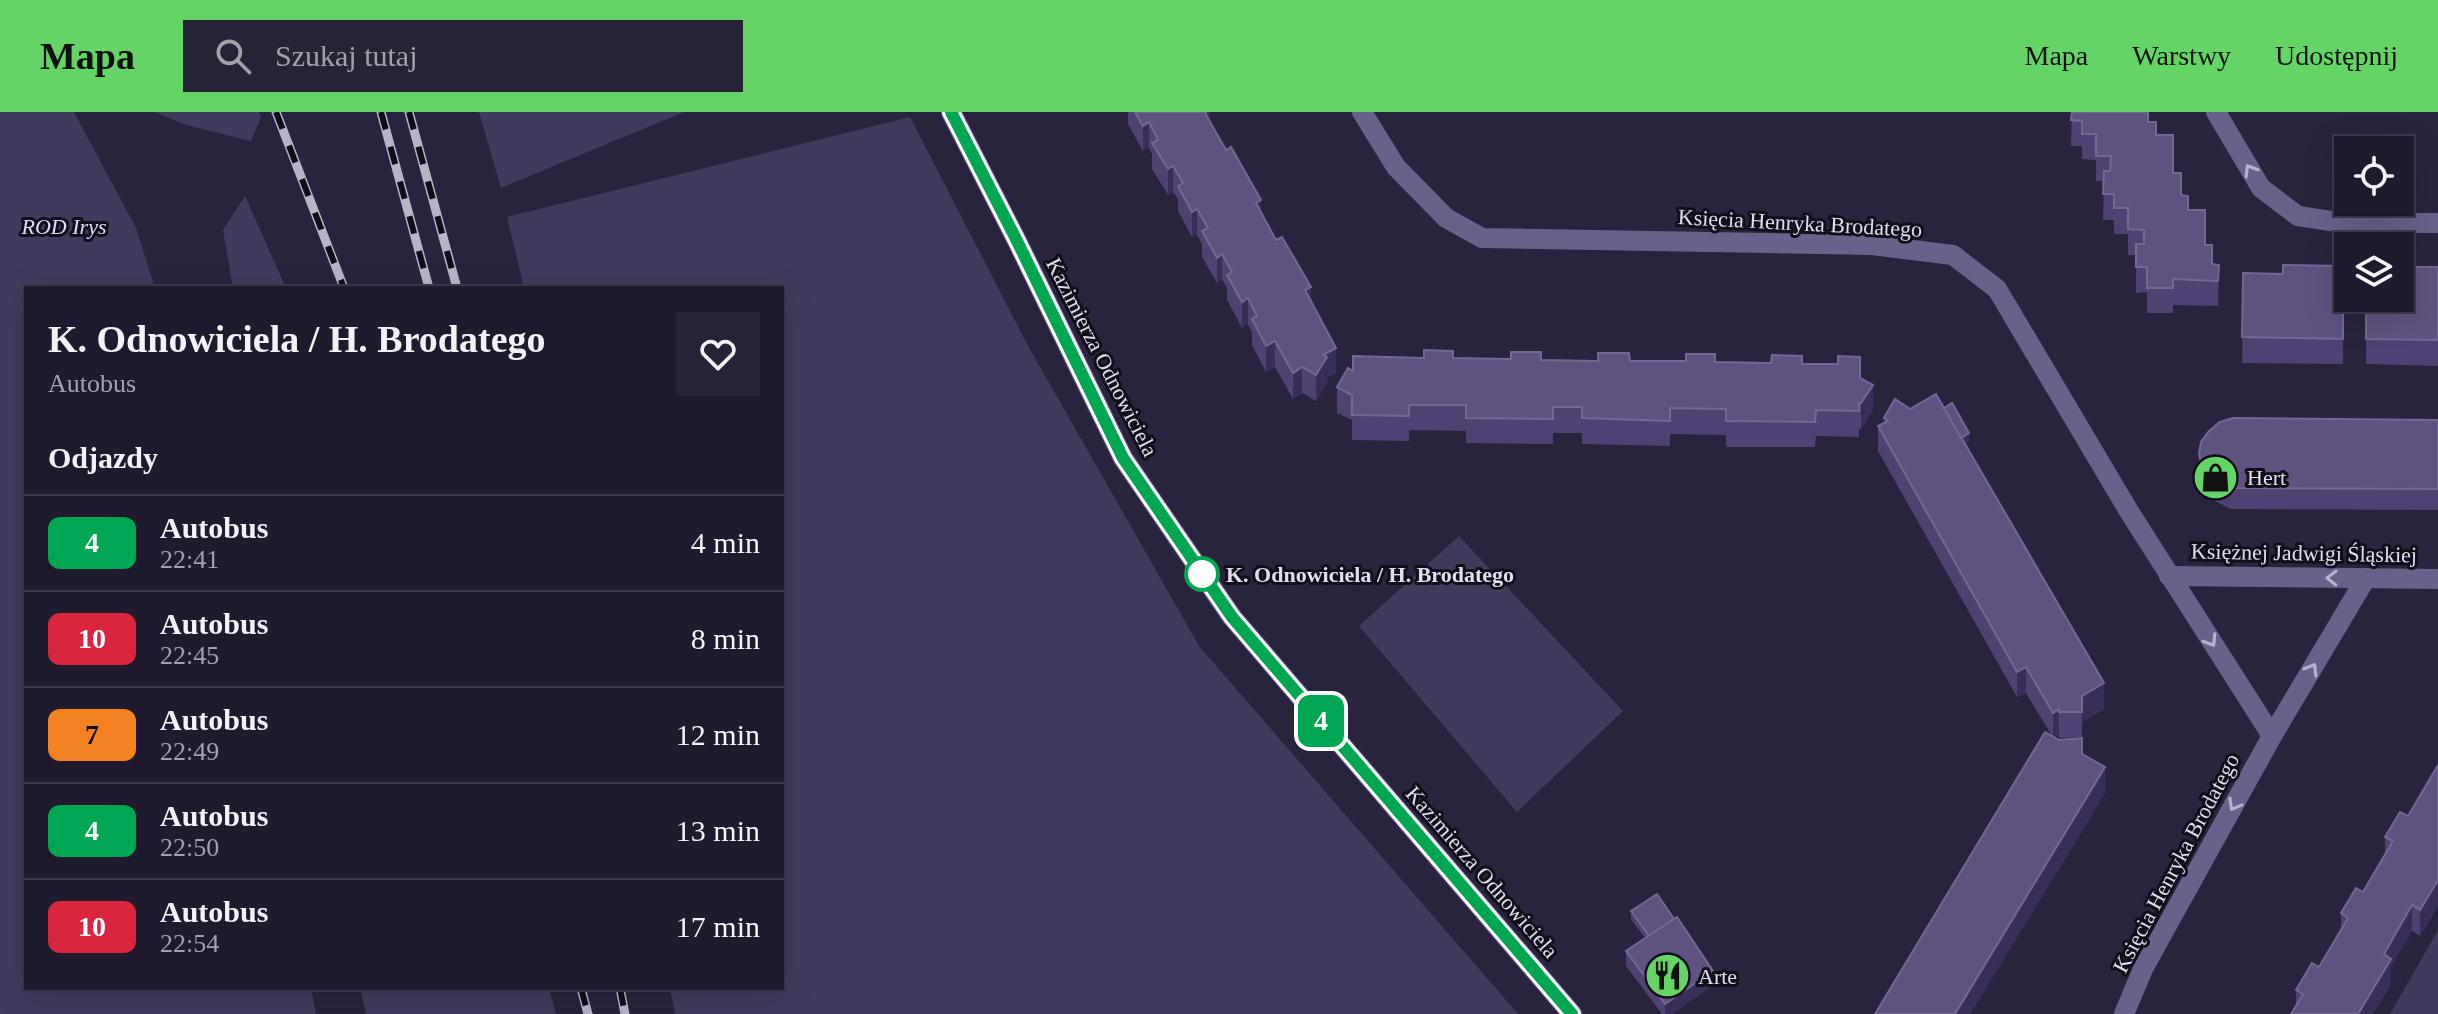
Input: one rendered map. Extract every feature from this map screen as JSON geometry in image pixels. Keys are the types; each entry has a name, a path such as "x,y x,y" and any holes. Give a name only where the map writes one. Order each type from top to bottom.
{"street":[{"name":"Kazimierza Odnowiciela","path":"951,112 1123,458 1185,549 1232,617 1572,1014"},
{"name":"Księcia Henryka Brodatego","path":"1362,112 1396,167 1446,218 1482,238 1872,245 1953,255 1997,289 2169,576 2272,736"},
{"path":"2216,112 2261,188 2298,216 2344,223 2438,223"},
{"name":"Księżnej Jadwigi Śląskiej","path":"2169,576 2438,579"},
{"name":"Księcia Henryka Brodatego","path":"2124,1014 2143,969 2272,736 2366,578"}],"green space":[{"name":"ROD Irys","path":"0,112 74,112 136,228 154,286 24,286 24,990 311,990 316,1014 0,1014"},
{"path":"155,112 259,112 261,117 251,141 183,124"},
{"path":"479,112 684,112 501,188"},
{"path":"910,117 1027,344 1199,646 1518,1014 675,1014 670,990 784,990 784,286 524,286 507,217"},
{"path":"245,196 285,286 233,286 223,230"},
{"path":"1459,536 1623,711 1517,812 1359,626"},
{"path":"2438,930 2438,1014 2390,1014"},
{"path":"360,990 550,990 556,1014 366,1014"}],"building":[{"path":"1135,112 1207,112 1226,150 1231,147 1261,200 1256,203 1276,240 1282,237 1311,287 1305,290 1336,348 1323,355 1327,357 1316,375 1302,367 1293,373 1275,341 1266,346 1252,319 1257,316 1248,298 1242,302 1227,275 1232,272 1222,254 1217,258 1202,231 1208,228 1197,209 1192,212 1178,186 1183,183 1173,166 1168,169 1152,143 1158,140 1149,122 1143,126"},
{"path":"2072,112 2148,112 2148,122 2156,122 2156,135 2173,135 2173,173 2181,173 2181,195 2188,196 2188,210 2205,210 2205,245 2212,245 2212,264 2219,265 2218,281 2173,279 2173,288 2147,288 2147,267 2136,267 2136,244 2144,244 2144,230 2128,229 2128,208 2114,208 2114,194 2103,194 2104,171 2110,171 2111,156 2096,156 2096,134 2082,134 2082,121 2071,120"},
{"path":"2283,265 2334,266 2334,312 2343,312 2343,339 2242,337 2243,273 2283,274"},
{"path":"2414,267 2438,267 2438,340 2366,339 2366,312 2414,312"},
{"path":"1424,350 1453,351 1453,358 1511,359 1511,352 1541,352 1541,360 1598,361 1598,353 1629,353 1630,361 1686,361 1686,354 1715,354 1715,362 1771,363 1772,355 1802,356 1802,364 1838,364 1838,356 1860,357 1860,378 1873,385 1859,403 1859,411 1816,410 1815,422 1726,421 1726,409 1670,408 1670,421 1582,418 1582,407 1553,407 1553,419 1466,418 1466,405 1409,405 1409,416 1352,415 1352,395 1337,387 1348,368 1353,371 1353,356 1424,358"},
{"path":"1936,394 2104,683 2082,696 2082,712 2059,712 2059,709 2053,713 2026,667 2017,672 1878,426 1888,421 1884,418 1895,399 1910,409"},
{"path":"1952,403 1969,433 1961,438 1944,408"},
{"path":"2233,418 2438,420 2438,489 2231,488 2209,477 2202,467 2199,454 2201,442 2209,431 2220,422"},
{"path":"2045,732 2059,740 2082,738 2082,754 2105,767 1955,1014 1875,1014"},
{"path":"2438,765 2438,880 2420,910 2412,905 2384,954 2391,959 2358,1014 2291,1014 2303,994 2296,990 2312,963 2319,967 2348,918 2341,913 2356,888 2363,892 2393,841 2385,837 2400,812 2408,816"},
{"path":"1657,894 1674,919 1649,936 1631,911"},
{"path":"1677,917 1713,971 1665,1004 1626,951"}],"railway":[{"path":"276,112 343,286"},
{"path":"381,112 428,286"},
{"path":"409,112 456,286"},
{"path":"582,990 588,1014"},
{"path":"620,990 625,1014"}],"bus line":[{"name":"4","path":"951,112 1123,458 1187,552 1232,617 1572,1014"}],"place":[{"name":"Hert","path":"2216,477"},
{"name":"K. Odnowiciela / H. Brodatego","path":"1202,574"},
{"name":"Arte","path":"1667,976"}]}
